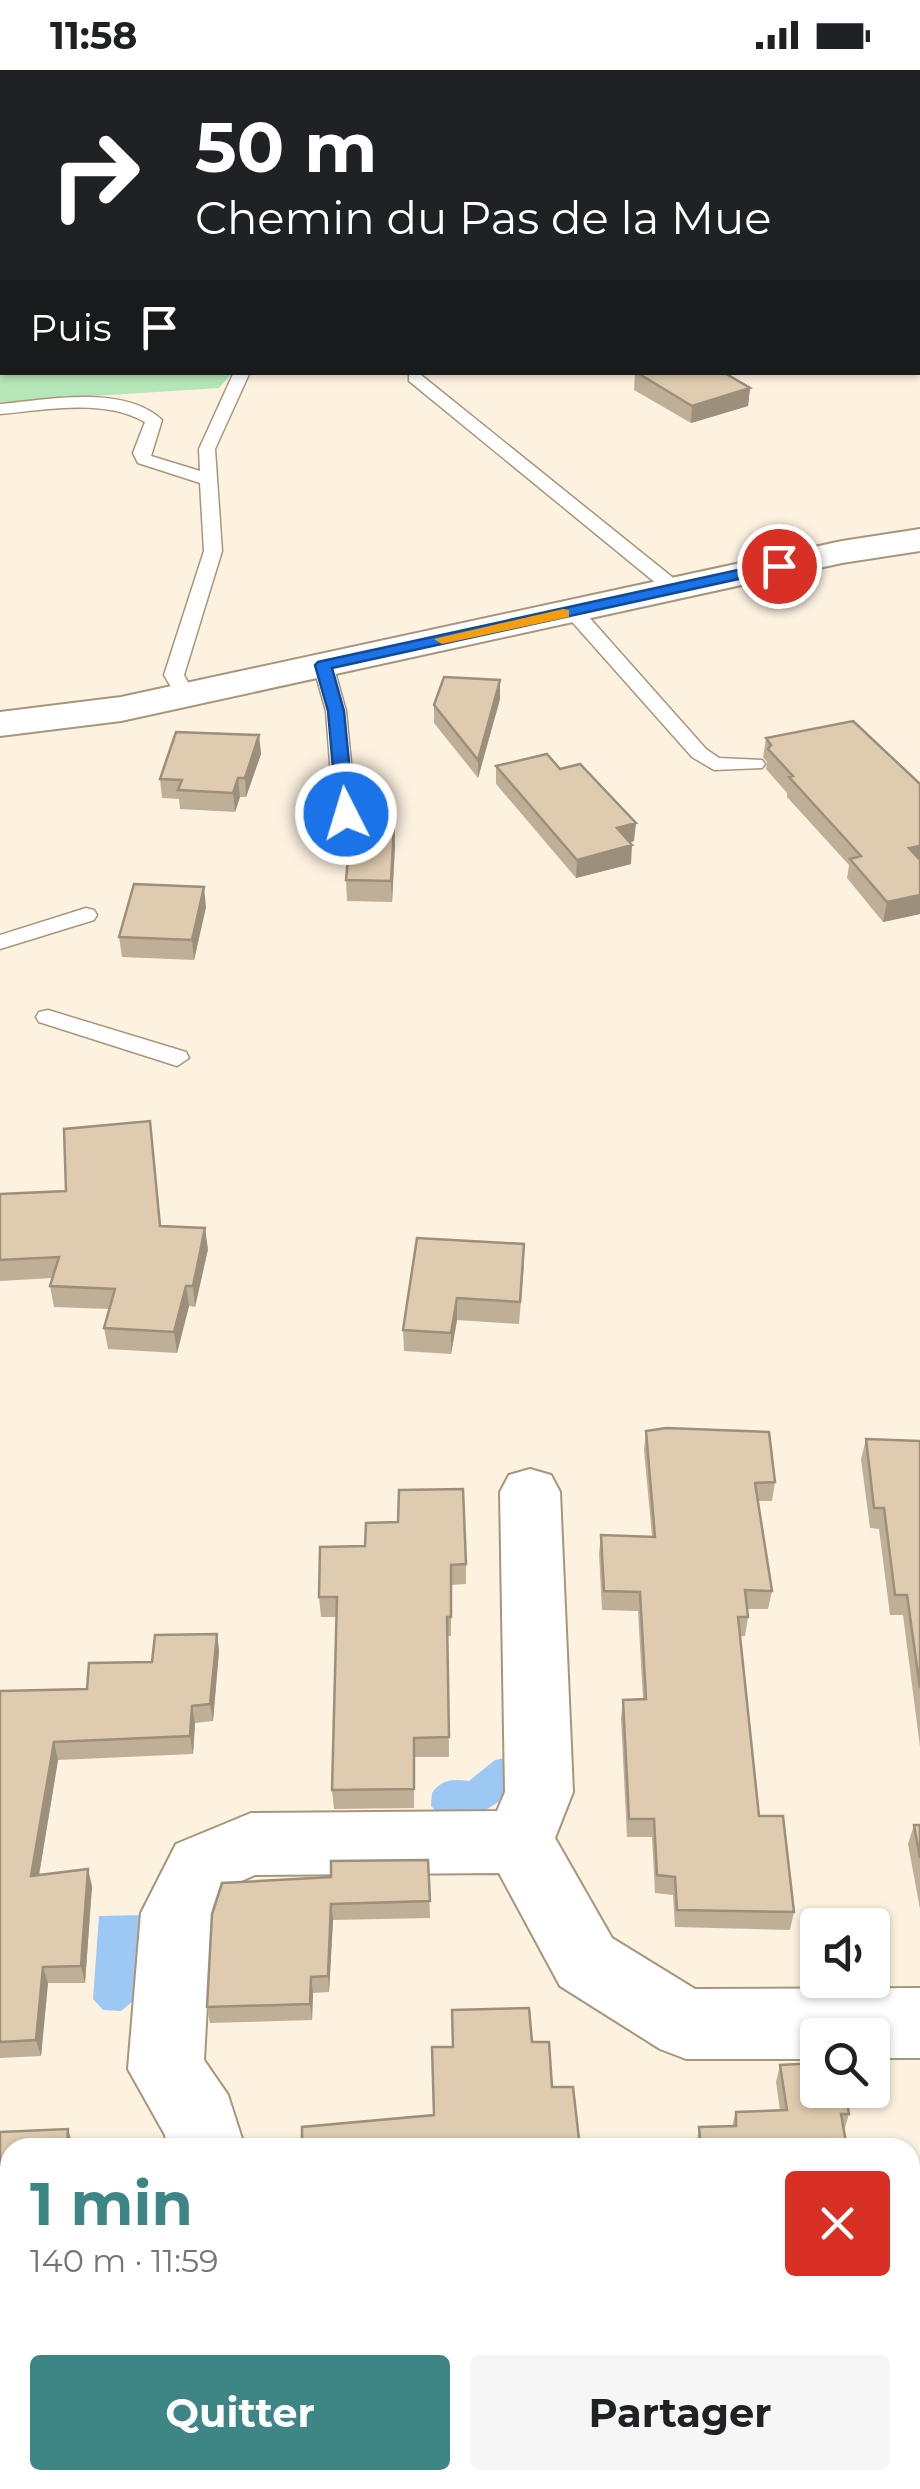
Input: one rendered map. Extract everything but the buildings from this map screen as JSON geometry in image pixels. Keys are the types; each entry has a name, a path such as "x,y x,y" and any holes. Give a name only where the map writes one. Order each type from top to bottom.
{"street":[{"path":"0,724 121,709 842,552 920,540"},
{"path":"518,1842 539,1792 530,1492"},
{"path":"518,1842 586,1962 686,2024 920,2024"},
{"path":"204,2138 200,2122 166,2069 177,1912 201,1866 251,1844 518,1842"}],"lane":[{"path":"185,695 174,676 213,551 207,449 241,375"},
{"path":"415,378 675,589"},
{"path":"0,409 47,406 141,410 154,420 141,453 144,459 210,480"},
{"path":"573,611 699,753 714,764 754,764"},
{"path":"323,665 336,711 346,814"},
{"path":"0,942 86,915"},
{"path":"48,1017 176,1058"}],"green space":[{"path":"0,375 230,375 219,388 0,402"}],"water":[{"path":"505,1758 510,1795 484,1811 439,1814 431,1806 432,1793 439,1785 453,1780 469,1781 495,1760"},
{"path":"144,1915 137,1998 121,2011 103,2010 93,1999 99,1916"}],"slow traffic":[{"path":"442,639 563,613"}],"route":[{"path":"346,814 336,711 323,665 779,566"}]}
